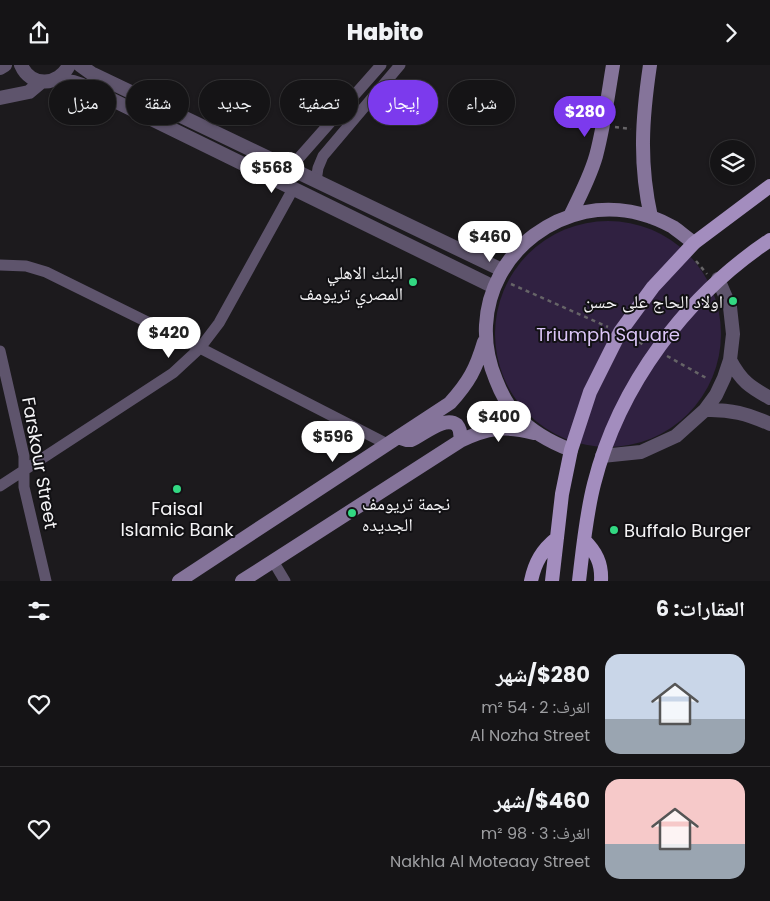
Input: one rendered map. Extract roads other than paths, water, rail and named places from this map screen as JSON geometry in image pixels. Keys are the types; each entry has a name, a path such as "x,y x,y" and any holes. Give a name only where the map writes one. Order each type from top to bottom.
{"main road":[{"path":"570,216 585,187 596,157 613,65"},
{"path":"650,65 643,130 644,179 651,217"},
{"path":"552,581 562,494 571,450 590,392 620,332 653,287 690,247 770,186"},
{"path":"179,581 450,403 466,384 478,363 485,339 487,313 494,287 502,270 515,252 531,237 550,225 570,216 597,210 624,210 651,217 674,228 690,247"},
{"path":"579,581 594,484 602,456 623,407 656,351 685,315 716,281 770,239"},
{"path":"485,339 490,367 500,392 516,415 537,433 553,443 571,450"},
{"path":"393,441 412,440 441,423 449,422 459,429 461,433 460,441"},
{"path":"242,581 460,441 478,432 498,428 518,429 537,433"},
{"path":"532,581 534,567 539,556 547,546 557,539"},
{"path":"584,540 593,549 598,559 601,581"}],"street":[{"path":"0,68 5,65"},
{"path":"22,65 28,75 41,82"},
{"path":"55,80 66,71 69,65"},
{"path":"290,168 381,65"},
{"path":"316,181 318,168 323,156 400,65"},
{"path":"85,69 502,270"},
{"path":"0,98 30,92 41,82 49,81"},
{"path":"116,102 494,287"},
{"path":"0,486 173,373 200,348 219,323 293,189"},
{"path":"0,265 26,266 46,272 393,441"},
{"path":"602,456 641,452 668,440 676,436 705,410 718,390 730,360 733,334 730,307 716,281"},
{"name":"Farskour Street","path":"0,351 24,456 24,487 46,581"},
{"path":"730,360 738,376 752,388 770,398"},
{"path":"705,410 723,409 741,412 770,424"},
{"path":"273,561 285,581"}],"place":[{"name":"البنك الاهلي المصري تريومف","path":"413,282"},
{"name":"اولاد الحاج على حسن","path":"733,301"},
{"name":"Faisal Islamic Bank","path":"177,489"},
{"name":"نجمة تريومف الجديده","path":"352,513"},
{"name":"Buffalo Burger","path":"614,530"}],"park label":[{"name":"Triumph Square","path":"608,334"}]}
